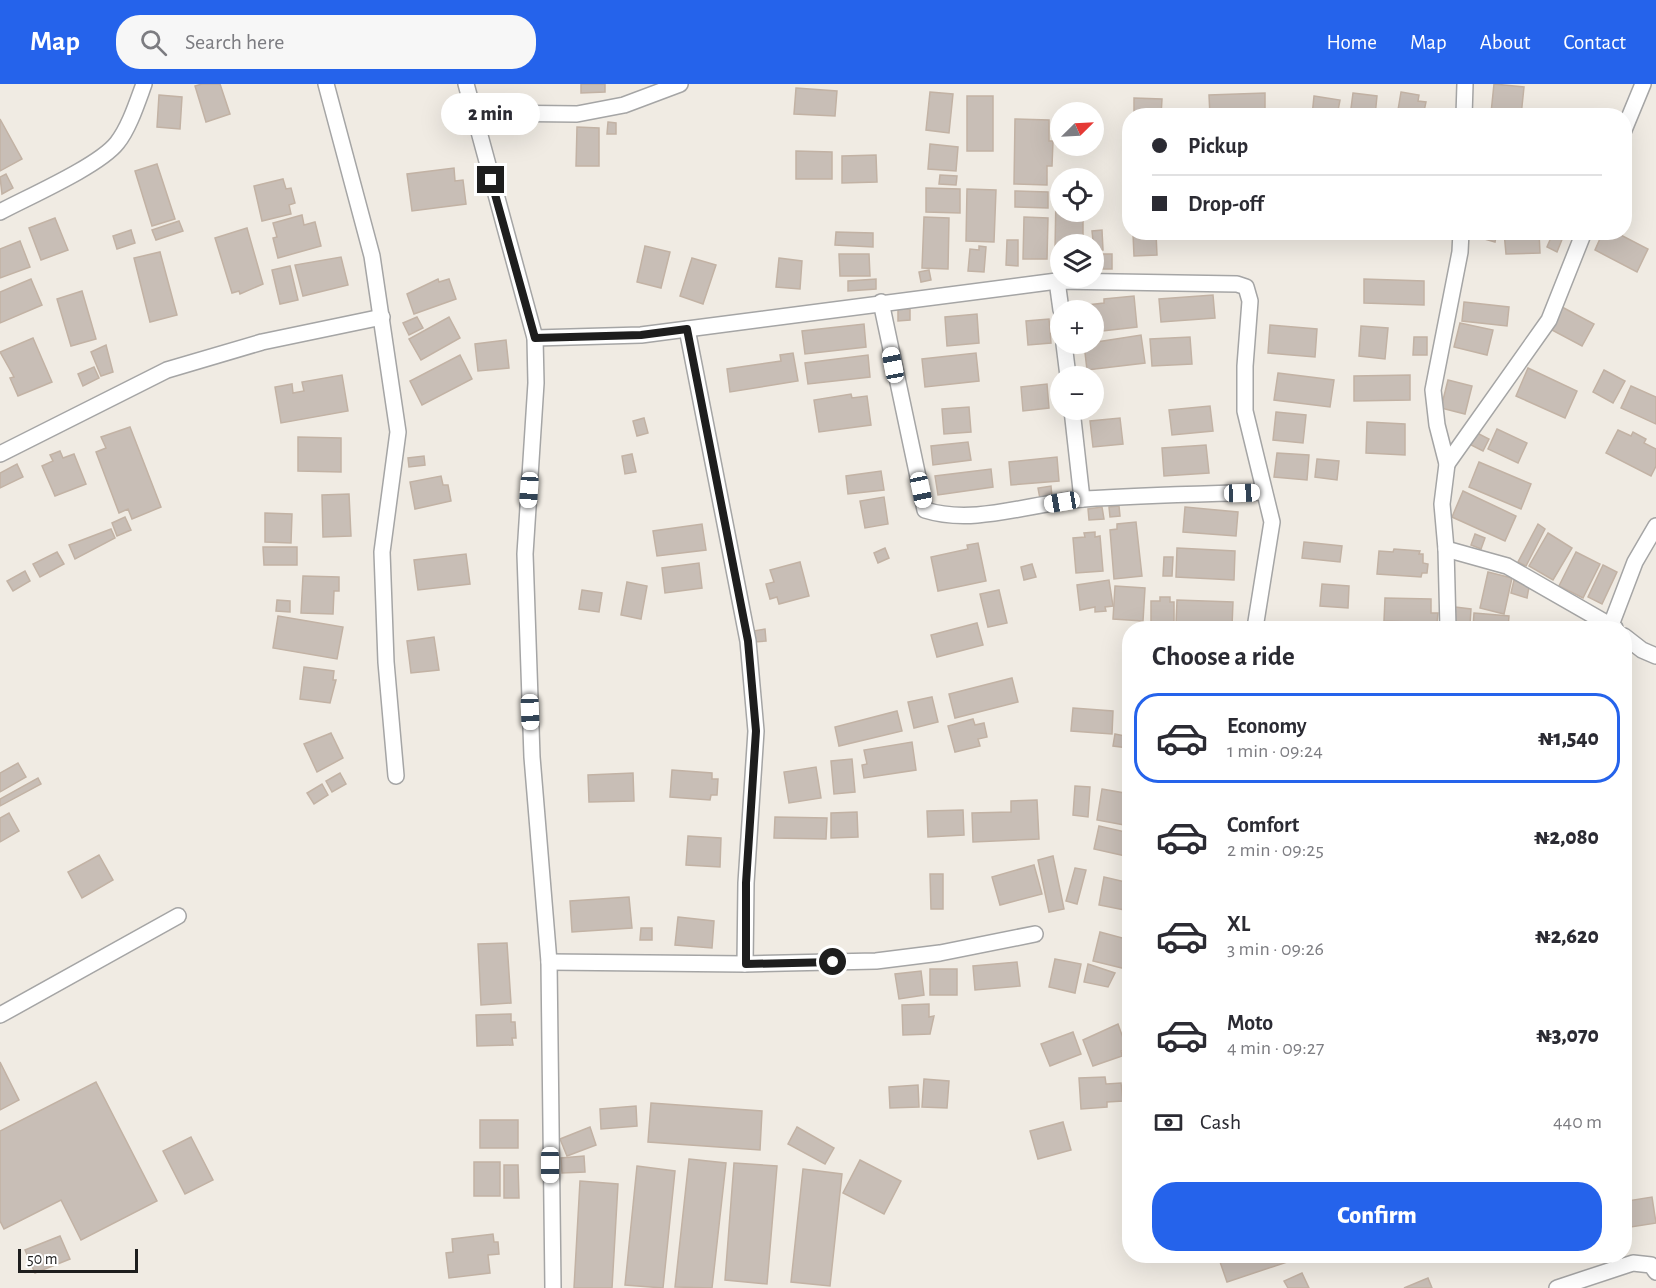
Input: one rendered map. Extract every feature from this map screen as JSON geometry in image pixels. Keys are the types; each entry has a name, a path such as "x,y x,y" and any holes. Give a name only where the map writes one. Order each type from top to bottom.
{"street":[{"path":"0,212 84,167 117,144 144,84"},
{"path":"326,84 372,256 398,432 382,552 386,662 396,776"},
{"path":"466,84 472,113 535,338 536,383 525,554 532,757 549,962 552,1288"},
{"path":"472,113 577,114 624,105 680,84"},
{"path":"1464,108 1465,84"},
{"path":"1632,111 1643,84"},
{"path":"1448,621 1442,504 1447,464 1437,425 1433,390 1461,240"},
{"path":"1447,464 1549,320 1581,240"},
{"path":"535,338 641,335 1050,282"},
{"path":"1104,282 1237,284 1246,287 1250,301 1245,366 1245,411 1272,522 1256,621"},
{"path":"881,302 925,510 945,517 1000,512 1082,499 1264,492"},
{"path":"0,454 167,370 262,342 382,317"},
{"path":"687,329 749,652 756,731 746,883 746,964"},
{"path":"1073,420 1082,499"},
{"path":"1615,621 1635,562 1656,526"},
{"path":"1446,549 1507,566 1603,621"},
{"path":"1632,642 1656,656"},
{"path":"0,1015 178,916"},
{"path":"549,962 746,964 876,961 940,953 1035,934"},
{"path":"1557,1288 1633,1263 1651,1264 1656,1272"}],"building":[{"path":"220,84 230,114 206,122 195,86"},
{"path":"581,84 605,84 605,92 581,93"},
{"path":"1494,84 1524,87 1522,108 1492,108"},
{"path":"796,88 837,91 835,116 794,114"},
{"path":"930,92 953,94 949,133 926,130"},
{"path":"1401,92 1419,95 1418,101 1426,102 1425,108 1398,108"},
{"path":"1265,93 1265,108 1210,108 1209,95"},
{"path":"1353,93 1377,96 1376,108 1351,108"},
{"path":"159,95 182,97 180,129 157,127"},
{"path":"967,96 993,96 993,151 967,151"},
{"path":"1314,96 1340,100 1338,108 1313,108"},
{"path":"1134,98 1162,99 1161,108 1134,108"},
{"path":"0,119 22,159 0,171"},
{"path":"1015,119 1049,120 1050,156 1052,156 1052,166 1047,166 1047,185 1014,184"},
{"path":"608,122 616,123 616,134 607,134"},
{"path":"577,127 599,128 599,166 576,166"},
{"path":"930,144 958,147 956,171 928,169"},
{"path":"796,151 832,152 832,179 796,179"},
{"path":"876,155 877,182 842,183 842,156"},
{"path":"157,164 175,219 152,226 135,171"},
{"path":"454,168 455,181 463,180 466,204 412,211 407,174"},
{"path":"6,174 13,188 2,194 0,177"},
{"path":"940,175 957,176 956,185 939,184"},
{"path":"283,179 286,189 291,188 295,203 289,205 291,214 262,221 254,186"},
{"path":"926,188 960,189 960,213 926,212"},
{"path":"967,189 996,190 994,242 966,241"},
{"path":"1015,191 1048,192 1048,208 1015,207"},
{"path":"302,215 304,225 315,222 321,246 278,258 273,238 277,237 273,223"},
{"path":"924,217 949,218 948,269 922,268"},
{"path":"1024,217 1048,218 1047,259 1023,259"},
{"path":"55,218 68,250 41,260 29,228"},
{"path":"179,221 183,231 156,240 152,230"},
{"path":"1056,222 1083,222 1083,234 1055,234"},
{"path":"247,228 263,284 240,294 239,291 232,293 215,238"},
{"path":"131,230 135,243 117,249 113,236"},
{"path":"1102,230 1102,234 1092,234 1092,231"},
{"path":"836,232 873,233 873,247 835,245"},
{"path":"1007,240 1018,240 1018,266 1006,265"},
{"path":"1133,240 1156,240 1157,255 1134,256"},
{"path":"1505,240 1539,240 1540,253 1506,254"},
{"path":"1550,240 1562,240 1557,252 1547,247"},
{"path":"1599,240 1631,240 1648,249 1637,272 1595,250"},
{"path":"20,241 30,267 0,278 0,249"},
{"path":"645,246 670,252 661,288 637,282"},
{"path":"979,246 986,247 984,272 968,271 970,249 979,250"},
{"path":"160,252 177,315 150,322 134,258"},
{"path":"839,254 869,254 870,276 840,276"},
{"path":"1104,254 1112,254 1112,269 1104,269"},
{"path":"341,257 348,285 303,296 295,265"},
{"path":"692,258 716,265 703,304 680,296"},
{"path":"779,258 802,261 800,289 776,287"},
{"path":"290,266 298,300 280,304 272,270"},
{"path":"929,270 931,280 921,282 919,272"},
{"path":"31,279 42,305 0,323 0,292"},
{"path":"438,279 439,282 449,279 456,299 414,314 407,294"},
{"path":"876,279 876,289 848,291 848,281"},
{"path":"1364,279 1424,281 1424,305 1364,303"},
{"path":"82,291 96,339 71,346 57,299"},
{"path":"1213,295 1215,318 1161,322 1159,299"},
{"path":"1134,296 1137,327 1104,331 1104,299"},
{"path":"1464,302 1509,307 1507,326 1462,321"},
{"path":"1562,307 1594,324 1582,346 1550,329"},
{"path":"898,309 910,309 910,320 898,321"},
{"path":"977,314 979,343 947,346 945,317"},
{"path":"417,317 423,328 409,335 403,323"},
{"path":"449,317 460,338 421,360 409,339"},
{"path":"1049,319 1050,343 1028,345 1026,321"},
{"path":"1460,323 1493,330 1487,355 1454,347"},
{"path":"864,324 866,347 805,354 802,331"},
{"path":"1270,325 1317,329 1315,357 1268,353"},
{"path":"1361,326 1388,328 1385,359 1359,356"},
{"path":"1141,335 1145,363 1104,368 1104,366 1087,366 1085,354 1104,354 1104,341"},
{"path":"1190,337 1192,364 1152,366 1150,339"},
{"path":"1414,337 1427,337 1427,355 1413,355"},
{"path":"33,338 52,382 18,396 10,378 14,377 0,352"},
{"path":"506,340 509,368 478,371 475,344"},
{"path":"106,345 113,372 101,376 91,352"},
{"path":"793,353 798,381 730,392 727,369 781,361 780,355"},
{"path":"976,353 979,381 925,387 922,359"},
{"path":"460,355 472,379 422,405 410,381"},
{"path":"868,355 870,377 808,384 805,363"},
{"path":"94,367 99,378 83,386 78,374"},
{"path":"1528,368 1577,391 1565,418 1516,396"},
{"path":"1604,370 1625,381 1613,403 1593,392"},
{"path":"1278,373 1334,380 1330,407 1274,400"},
{"path":"342,375 348,411 281,423 275,387 292,384 293,393 304,391 302,382"},
{"path":"1410,375 1410,400 1354,401 1354,376"},
{"path":"1448,380 1472,386 1465,414 1441,408"},
{"path":"1047,384 1049,408 1023,411 1021,387"},
{"path":"1631,386 1656,397 1656,424 1621,408"},
{"path":"851,394 852,398 867,396 871,425 819,432 814,400"},
{"path":"1210,406 1213,431 1172,435 1169,410"},
{"path":"969,407 971,432 944,434 942,409"},
{"path":"1276,412 1306,415 1303,443 1273,440"},
{"path":"644,418 648,433 637,436 633,421"},
{"path":"1120,418 1123,444 1093,447 1090,421"},
{"path":"1367,422 1405,424 1405,455 1366,453"},
{"path":"130,427 161,507 132,519 128,509 119,513 96,452 106,448 101,437"},
{"path":"1497,429 1527,443 1518,463 1488,449"},
{"path":"1618,430 1631,436 1633,432 1646,439 1644,443 1656,449 1656,466 1651,476 1606,453"},
{"path":"1477,433 1489,439 1483,451 1471,445"},
{"path":"298,437 341,438 341,472 298,471"},
{"path":"968,442 971,460 933,465 931,446"},
{"path":"1206,445 1209,473 1164,476 1162,448"},
{"path":"60,451 63,458 74,454 86,484 55,496 42,466 53,461 50,455"},
{"path":"1277,453 1309,455 1307,480 1274,477"},
{"path":"632,454 636,472 625,474 622,456"},
{"path":"424,456 425,465 409,467 408,458"},
{"path":"1057,457 1059,481 1011,485 1009,462"},
{"path":"1317,459 1339,461 1337,480 1315,477"},
{"path":"1479,462 1531,484 1521,509 1469,487"},
{"path":"17,464 23,477 0,488 0,473"},
{"path":"991,469 993,487 938,495 935,476"},
{"path":"881,471 884,490 848,494 846,476"},
{"path":"441,476 443,485 448,485 451,501 415,509 410,482"},
{"path":"1051,486 1052,497 1040,499 1038,488"},
{"path":"1463,491 1516,516 1505,541 1452,517"},
{"path":"349,494 351,536 323,537 322,495"},
{"path":"884,497 888,524 865,528 860,501"},
{"path":"1119,506 1120,516 1110,517 1109,507"},
{"path":"1102,507 1104,519 1089,520 1088,509"},
{"path":"1185,507 1238,512 1236,536 1183,532"},
{"path":"265,513 292,514 291,543 265,542"},
{"path":"125,517 131,530 117,536 112,523"},
{"path":"1136,522 1142,576 1114,579 1110,530 1117,529 1117,524"},
{"path":"702,524 706,550 657,556 653,531"},
{"path":"1538,524 1545,529 1526,566 1518,562"},
{"path":"111,529 115,538 75,559 69,545"},
{"path":"1095,532 1095,537 1100,536 1103,571 1076,573 1073,538 1085,537 1084,533"},
{"path":"1548,533 1572,548 1553,580 1529,566"},
{"path":"1475,534 1485,538 1481,549 1471,545"},
{"path":"1304,542 1342,546 1340,562 1302,558"},
{"path":"978,543 986,581 938,591 931,557 968,549 967,545"},
{"path":"263,547 297,547 297,565 264,565"},
{"path":"885,548 889,558 878,563 874,553"},
{"path":"1177,548 1235,551 1234,580 1176,577"},
{"path":"1394,549 1420,551 1419,554 1423,554 1423,563 1428,564 1427,573 1422,573 1421,577 1377,574 1379,551 1393,552"},
{"path":"57,552 64,564 40,577 33,564"},
{"path":"1576,552 1600,564 1583,598 1559,586"},
{"path":"466,554 470,584 418,590 414,560"},
{"path":"1164,557 1173,557 1172,576 1163,576"},
{"path":"800,562 809,596 779,604 777,597 770,599 766,584 774,582 770,570"},
{"path":"699,563 702,588 665,593 662,568"},
{"path":"1032,564 1036,577 1024,580 1021,567"},
{"path":"1603,565 1617,572 1602,604 1588,597"},
{"path":"25,571 30,581 13,591 7,581"},
{"path":"1488,572 1512,578 1504,614 1480,608"},
{"path":"303,576 339,577 339,591 334,591 333,614 301,613"},
{"path":"1109,580 1113,606 1105,607 1106,611 1095,612 1095,607 1080,610 1077,585"},
{"path":"1514,580 1529,587 1527,598 1511,593"},
{"path":"627,582 647,586 641,619 621,615"},
{"path":"1322,584 1349,586 1348,608 1320,606"},
{"path":"1115,586 1145,588 1143,621 1113,619"},
{"path":"582,590 602,593 599,612 579,609"},
{"path":"999,590 1007,623 988,627 980,594"},
{"path":"1160,597 1170,597 1170,602 1174,602 1174,621 1151,621 1151,601 1160,601"},
{"path":"1385,598 1431,599 1431,613 1438,613 1437,621 1384,621"},
{"path":"277,600 290,601 290,612 276,611"},
{"path":"1177,600 1233,602 1232,621 1176,621"},
{"path":"1455,607 1471,609 1470,621 1454,621"},
{"path":"1474,613 1509,616 1509,621 1473,621"},
{"path":"278,616 343,627 337,659 273,648"},
{"path":"977,623 983,645 937,657 931,635"},
{"path":"765,629 766,641 755,642 753,631"},
{"path":"434,637 439,670 411,673 407,641"},
{"path":"304,667 334,671 333,680 336,680 330,703 300,699"},
{"path":"1012,678 1018,702 955,718 949,694"},
{"path":"932,697 938,722 914,728 908,702"},
{"path":"1073,708 1113,711 1112,734 1071,731"},
{"path":"897,711 902,731 839,746 835,727"},
{"path":"973,719 975,725 984,723 987,737 978,739 980,746 955,752 948,726"},
{"path":"331,733 343,758 317,772 304,744"},
{"path":"1115,734 1122,735 1122,747 1113,746"},
{"path":"912,742 916,770 864,778 862,765 867,764 864,750"},
{"path":"852,759 855,792 834,794 831,761"},
{"path":"18,763 26,777 0,792 0,773"},
{"path":"816,767 821,798 789,803 784,772"},
{"path":"672,770 712,773 712,779 718,779 717,795 711,795 710,800 670,797"},
{"path":"340,773 346,784 332,792 326,781"},
{"path":"633,773 634,801 589,802 588,775"},
{"path":"38,778 41,784 0,806 0,799"},
{"path":"322,784 328,795 314,804 307,793"},
{"path":"1075,786 1090,787 1088,817 1073,815"},
{"path":"1102,789 1122,793 1122,825 1097,820"},
{"path":"1037,800 1039,839 973,842 972,813 1011,812 1011,801"},
{"path":"963,810 964,835 928,837 927,811"},
{"path":"857,812 858,837 831,838 831,813"},
{"path":"9,813 19,831 0,842 0,818"},
{"path":"775,817 827,818 826,839 774,838"},
{"path":"1099,826 1122,831 1122,855 1094,849"},
{"path":"688,836 721,838 720,867 686,865"},
{"path":"99,855 113,880 82,898 68,872"},
{"path":"1053,856 1064,909 1049,912 1038,860"},
{"path":"1034,865 1042,894 1000,905 992,877"},
{"path":"1075,868 1086,870 1077,904 1066,901"},
{"path":"930,874 943,874 943,909 931,909"},
{"path":"1104,877 1122,881 1122,909 1099,905"},
{"path":"629,897 632,928 572,932 570,901"},
{"path":"678,917 714,921 712,948 675,945"},
{"path":"641,928 652,928 652,940 640,940"},
{"path":"1100,932 1122,938 1122,968 1093,961"},
{"path":"507,943 511,1003 481,1005 478,944"},
{"path":"1055,959 1081,964 1075,993 1049,987"},
{"path":"1017,962 1020,986 975,990 973,966"},
{"path":"1088,964 1115,973 1108,987 1084,982"},
{"path":"930,969 957,969 957,995 930,995"},
{"path":"921,971 924,995 899,999 895,974"},
{"path":"929,1004 929,1017 934,1016 930,1034 903,1035 902,1005"},
{"path":"511,1014 511,1022 515,1022 516,1038 512,1038 513,1045 477,1046 476,1015"},
{"path":"1118,1024 1122,1035 1122,1056 1093,1066 1083,1040"},
{"path":"1073,1032 1081,1054 1050,1066 1041,1044"},
{"path":"0,1062 19,1100 0,1110"},
{"path":"1105,1077 1106,1084 1121,1083 1122,1101 1107,1102 1107,1107 1081,1109 1079,1078"},
{"path":"924,1079 949,1081 947,1108 922,1107"},
{"path":"96,1082 157,1201 81,1240 61,1200 4,1229 0,1221 0,1131"},
{"path":"918,1085 919,1107 890,1108 889,1087"},
{"path":"651,1103 762,1111 760,1150 648,1142"},
{"path":"636,1106 637,1126 601,1129 600,1109"},
{"path":"480,1120 518,1120 518,1148 480,1148"},
{"path":"1063,1122 1071,1150 1038,1159 1030,1131"},
{"path":"590,1127 596,1145 567,1156 560,1139"},
{"path":"797,1127 834,1148 825,1164 788,1144"},
{"path":"191,1137 213,1180 185,1194 163,1151"},
{"path":"584,1156 585,1172 562,1173 561,1158"},
{"path":"689,1159 726,1163 712,1288 675,1287"},
{"path":"860,1160 901,1181 884,1214 843,1193"},
{"path":"474,1162 500,1162 500,1196 474,1196"},
{"path":"734,1163 777,1166 767,1284 725,1280"},
{"path":"504,1165 518,1165 519,1198 504,1198"},
{"path":"637,1166 675,1171 663,1288 625,1285"},
{"path":"803,1169 842,1174 830,1286 791,1282"},
{"path":"580,1181 618,1184 612,1288 574,1288"},
{"path":"1652,1197 1656,1223 1632,1227 1632,1200"},
{"path":"493,1234 494,1242 498,1242 499,1254 488,1255 490,1273 449,1278 446,1253 453,1252 452,1239"},
{"path":"60,1236 70,1259 35,1273 25,1250"},
{"path":"1220,1263 1284,1263 1227,1282"},
{"path":"1302,1273 1309,1288 1288,1288 1284,1281"},
{"path":"1428,1278 1432,1288 1404,1288"}],"route":[{"path":"491,180 535,338 641,335 687,329 748,641 756,731 746,883 746,964 833,962"}]}
